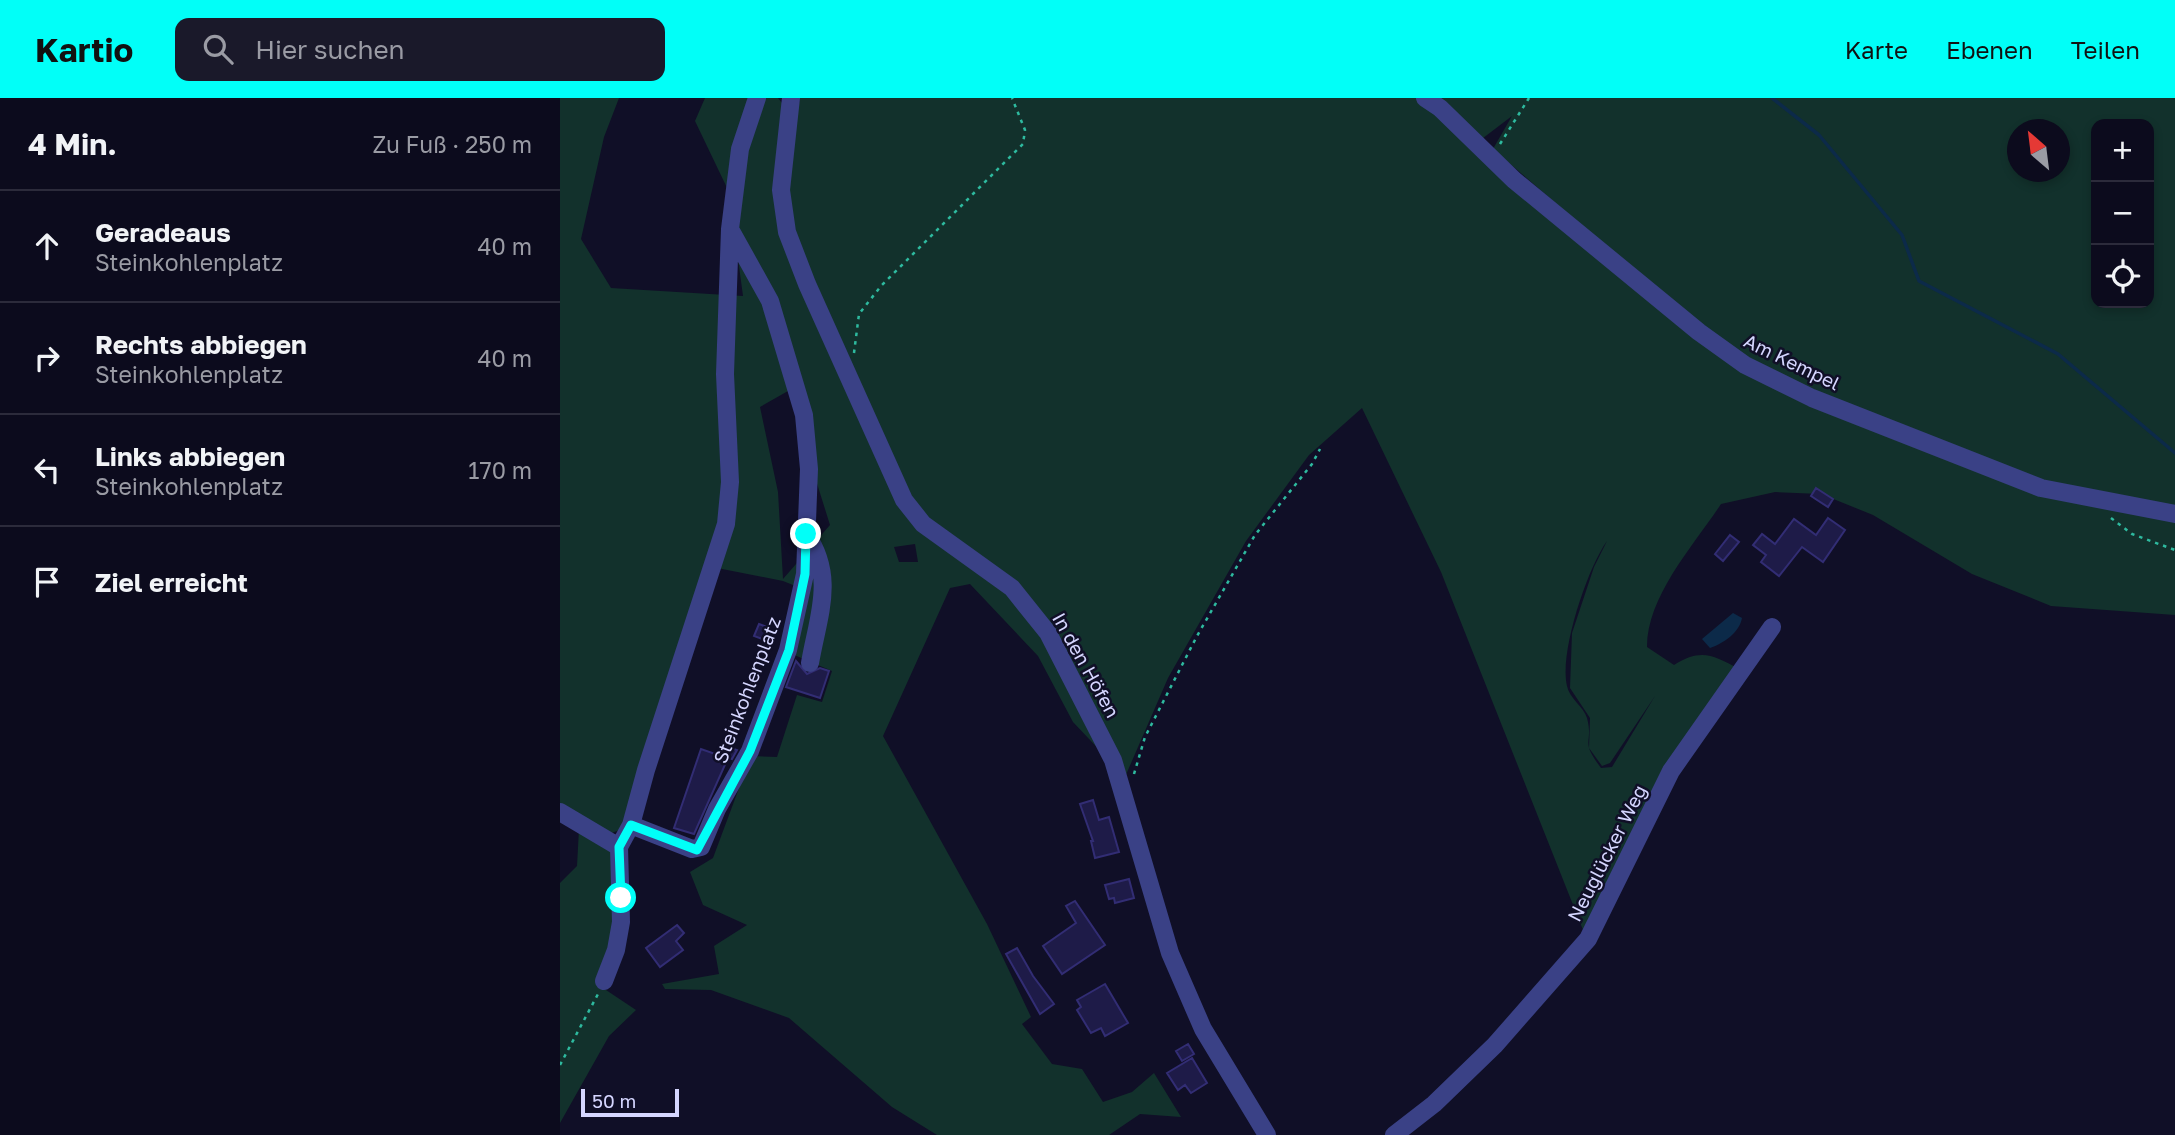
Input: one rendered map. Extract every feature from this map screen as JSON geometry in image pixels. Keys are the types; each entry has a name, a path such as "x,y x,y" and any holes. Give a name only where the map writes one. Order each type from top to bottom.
{"street":[{"path":"604,981 616,950 621,922 619,847 631,825 650,757 726,524 730,482 725,374 730,229 740,149 757,98"},
{"name":"In den Höfen","path":"791,98 781,190 787,232 807,284 904,500 923,524 1012,588 1048,633 1113,760 1170,953 1203,1029 1267,1135"},
{"name":"Am Kempel","path":"1425,98 1440,108 1492,159 1699,332 1726,353 1771,379 1906,436 2041,488 2175,514"},
{"name":"Steinkohlenplatz","path":"631,825 692,849 701,847 717,809 750,751 789,650 805,574 809,469 804,415 770,301 730,229"},
{"path":"806,534 818,550 824,597 810,663"},
{"name":"Neuglücker Weg","path":"1394,1135 1434,1104 1495,1045 1588,939 1671,771 1772,627"},
{"path":"560,812 619,847"}],"path":[{"path":"854,354 859,314 881,286 1023,144 1025,130 1012,98"},
{"path":"1492,159 1529,98"},
{"path":"1133,786 1137,756 1145,737 1197,636 1255,535 1312,464 1320,449"},
{"path":"2103,512 2132,534 2175,550"},
{"path":"560,1065 604,981"}],"green space":[{"path":"560,98 619,98 604,137 581,239 611,288 743,296 729,192 695,121 705,98 778,98 796,120 800,98 2175,98 2175,615 2051,606 1972,574 1873,515 1821,494 1775,492 1721,504 1663,590 1649,628 1647,647 1674,665 1692,656 1707,655 1739,669 1669,768 1585,935 1441,572 1362,408 1309,455 1246,541 1168,678 1125,777 1073,722 1038,656 970,584 950,588 883,736 987,924 1031,1017 1022,1024 1052,1064 1082,1069 1103,1102 1132,1092 1154,1073 1181,1117 1140,1114 1109,1135 937,1135 892,1107 789,1018 711,990 665,989 662,984 719,974 714,946 747,925 703,905 690,872 713,858 751,756 777,757 797,695 822,702 832,671 792,654 808,591 783,581 707,566 631,807 620,830 606,835 560,804","holes":["1512,116 1493,149 1691,320 1748,362 1854,413 1947,447 1883,429 1820,405 1760,375 1703,341 1470,148","788,391 830,525 783,579 778,492 760,407","1607,541 1594,567 1572,633 1570,688 1590,718 1589,747 1587,718 1567,686 1567,653 1576,612 1583,590 1599,554","915,544 918,562 899,562 894,547","1655,696 1612,767 1601,768 1589,749 1602,766 1610,763"]},
{"path":"579,829 610,849 614,858 616,925 600,986 636,1010 609,1036 560,1123 560,883 577,866"}],"water":[{"path":"1733,613 1742,618 1738,628 1725,640 1710,648 1702,639"}],"building":[{"path":"1816,488 1833,499 1828,507 1811,496"},
{"path":"1828,518 1845,530 1823,562 1802,547 1779,576 1761,562 1766,555 1753,545 1762,534 1775,544 1794,519 1816,535"},
{"path":"1730,535 1739,542 1723,561 1715,554"},
{"path":"759,624 770,628 765,640 754,636"},
{"path":"796,661 807,674 820,668 829,671 820,698 786,687"},
{"path":"721,745 737,750 732,759 728,758 694,834 674,828 701,749 718,755"},
{"path":"1093,800 1099,820 1109,817 1119,852 1095,858 1093,841 1080,804"},
{"path":"1129,879 1134,898 1115,903 1114,898 1109,899 1105,885"},
{"path":"1075,901 1105,945 1062,974 1043,946 1076,923 1066,906"},
{"path":"677,925 684,933 676,941 683,950 660,967 646,948"},
{"path":"1017,948 1054,1004 1040,1014 1006,954"},
{"path":"1105,984 1128,1023 1105,1036 1101,1028 1091,1033 1077,1010 1081,1007 1077,1000"},
{"path":"1188,1044 1194,1054 1182,1061 1176,1051"},
{"path":"1192,1058 1207,1083 1191,1093 1185,1085 1178,1090 1167,1073"}],"waterway":[{"path":"1772,98 1819,135 1902,235 1919,281 2058,354 2175,453"}],"route":[{"path":"621,898 619,847 631,825 697,850 701,847 712,818 736,779 750,751 789,650 805,574 806,534"}]}
